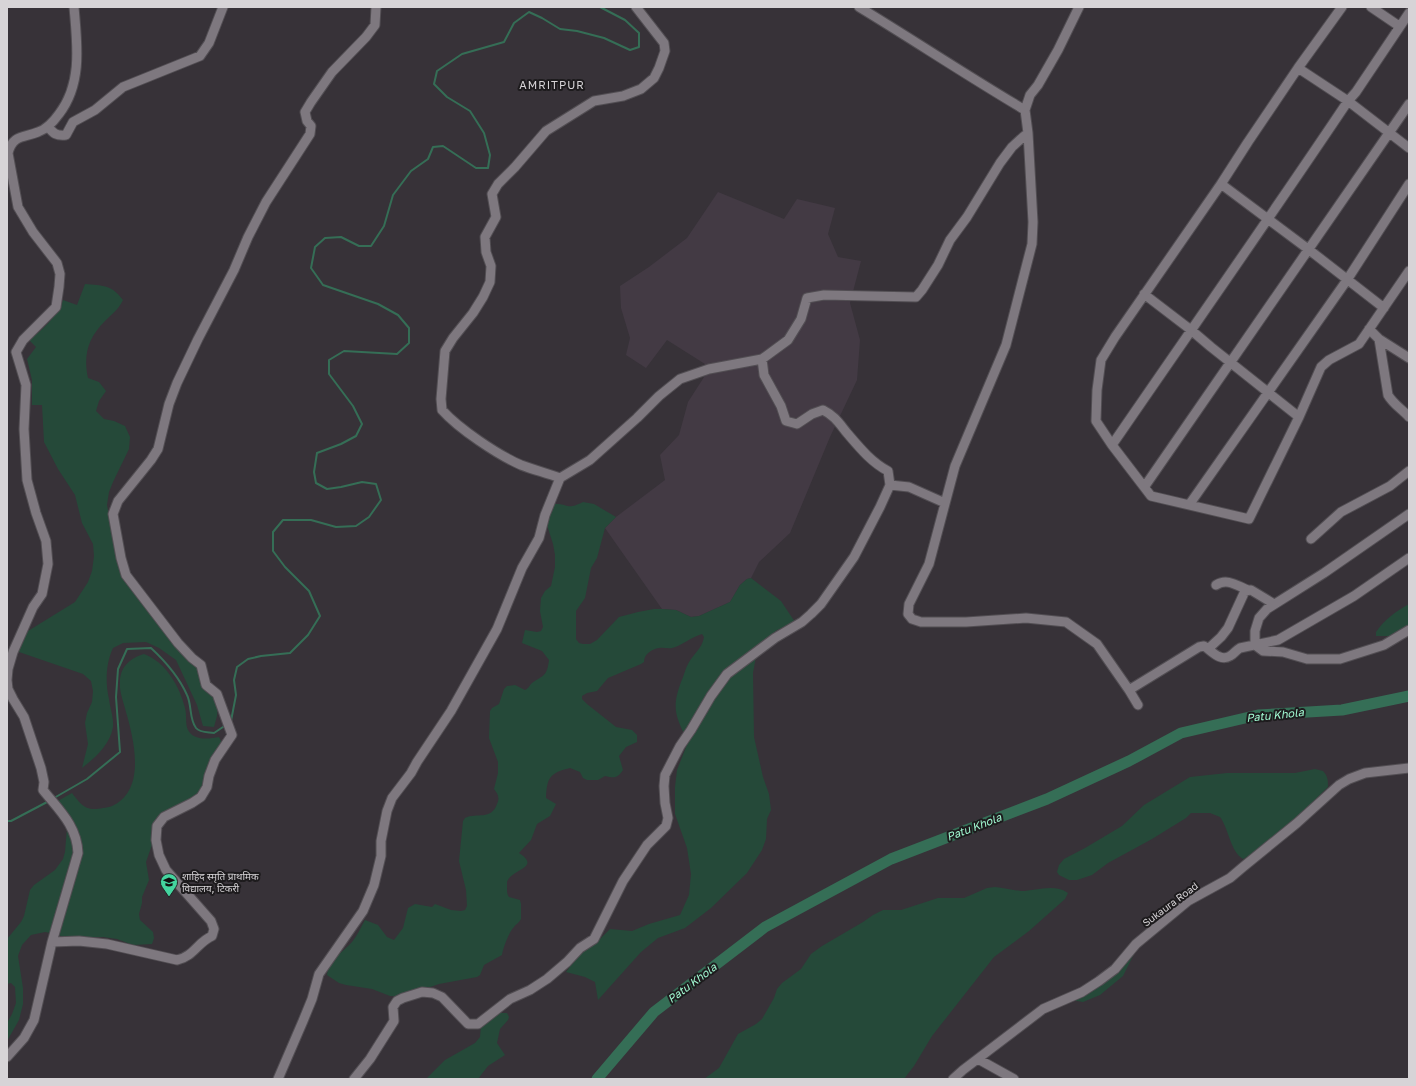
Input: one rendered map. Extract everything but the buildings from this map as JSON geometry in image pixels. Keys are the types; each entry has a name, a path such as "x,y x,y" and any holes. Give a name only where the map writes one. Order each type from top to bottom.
{"street":[{"path":"7,1057 24,1038 34,1020 52,942 78,853 78,841 67,820 43,790 44,782 41,768 24,717 8,689 7,680 8,669 13,652 33,607 42,594 46,581 48,564 46,541 36,513 27,480 24,429 26,385 16,352 23,340 56,307 60,274 57,263 33,232 18,207 8,153 10,145 15,139 40,132 48,126 65,106 72,90 75,76 77,52 74,7"},
{"path":"48,126 56,135 66,135 73,122 95,110 123,87 200,56 209,43 223,7"},
{"path":"52,942 79,941 107,944 177,960 185,958 192,953 206,938 212,936 214,929 211,921 166,870 159,855 156,840 157,826 164,817 201,796 207,787 209,776 215,760 232,735 218,694 206,685 201,665 178,643 126,575 121,558 113,514 118,501 151,460 158,448 177,383 198,339 234,270 248,237 266,202 310,134 311,126 307,121 305,112 332,72 366,37 375,25 376,7"},
{"path":"560,478 520,464 494,450 459,426 442,410 441,399 446,351 453,338 474,313 490,282 491,266 486,252 485,237 496,217 492,194 498,184 546,131 594,101 623,96 641,89 654,78 665,51 664,43 636,7"},
{"path":"859,7 903,33 970,78 1025,110"},
{"path":"1079,7 1058,50 1038,85 1030,95 1025,110 1028,133 1033,222 1032,244 1006,345 955,466 929,564 909,604 908,614 912,619 921,622 966,622 1026,618 1066,622 1096,644 1138,705"},
{"path":"1342,7 1298,68 1221,184 1115,337 1102,360 1097,390 1096,421 1112,445 1145,486 1151,496 1249,519 1299,417 1321,367 1329,360 1359,344 1408,274"},
{"path":"1371,7 1400,26"},
{"path":"1112,445 1269,219 1348,100 1356,92 1409,13"},
{"path":"1298,68 1348,100 1409,148"},
{"path":"1145,486 1409,104"},
{"path":"278,1079 312,999 319,974 363,911 374,885 381,856 381,841 387,811 392,798 411,773 451,711 497,629 522,568 539,538 545,515 560,478 590,460 680,379 724,366 762,358 788,340 801,319 807,298 824,295 916,297 938,265 950,240 967,217 1000,163 1012,147 1028,133"},
{"path":"1221,184 1269,219 1384,308"},
{"path":"1189,505 1347,280 1409,184"},
{"path":"1144,294 1299,417"},
{"path":"1369,329 1379,339 1409,358"},
{"path":"1379,339 1388,395 1392,402 1402,408 1409,417"},
{"path":"354,1079 370,1059 394,1021 393,1007 397,1001 422,992 433,994 442,997 468,1024 478,1024 510,999 547,980 580,948 594,939 623,881 647,845 666,826 668,818 664,797 665,775 680,746 692,730 711,696 727,674 774,638 802,622 812,614 821,604 854,557 890,485 888,471 867,456 832,414 823,410 812,414 797,424 786,421 781,406 764,375 762,358"},
{"path":"1311,538 1341,512 1390,486 1409,471"},
{"path":"890,485 909,487 945,503"},
{"path":"1255,645 1255,631 1259,618 1267,609 1324,573 1409,514"},
{"path":"1129,690 1199,647 1204,646 1220,658 1224,658 1231,656 1240,648 1278,640 1354,596 1409,558"},
{"path":"1216,585 1226,581 1251,590 1274,604"},
{"path":"1208,649 1222,637 1239,606 1243,593 1248,590"},
{"path":"1255,645 1263,651 1283,652 1307,659 1340,659 1384,645 1409,630"},
{"name":"Sukaura Road","path":"953,1079 1044,1010 1082,992 1099,981 1115,968 1136,944 1188,901 1230,878 1297,823 1339,785 1349,779 1365,773 1409,768"},
{"path":"978,1059 1014,1079"}],"shaded area":[{"path":"718,192 784,219 797,199 835,208 828,234 838,257 861,261 850,303 860,340 857,380 830,437 790,533 759,562 751,578 747,579 740,585 730,602 699,616 691,617 676,610 662,609 605,528 616,517 665,480 660,455 679,435 688,402 706,374 705,364 667,340 646,368 626,355 630,338 621,308 620,286 649,267 687,238"}],"green space":[{"path":"85,284 110,288 123,300 117,309 94,334 88,347 86,362 88,378 99,382 106,391 99,401 96,411 104,419 114,421 125,426 130,437 129,449 109,492 107,505 118,559 198,667 215,696 218,706 214,727 203,726 197,705 176,660 159,648 146,642 123,643 113,648 107,673 107,686 113,724 111,734 109,740 101,750 82,768 88,744 85,723 87,713 92,702 93,691 91,681 83,674 19,652 21,641 28,631 75,602 88,582 92,571 94,556 93,544 82,523 75,495 58,469 44,442 42,405 32,405 32,380 27,359 36,347 29,340 40,332 49,322 57,312 63,300 77,305"},
{"path":"583,502 594,504 616,517 605,528 597,558 591,568 585,598 576,611 576,639 579,643 590,644 597,640 619,617 638,612 662,609 676,610 691,617 699,616 730,602 740,585 747,579 751,578 781,601 795,622 777,630 763,641 757,651 753,673 754,737 763,777 769,794 771,810 767,819 766,839 762,850 747,873 711,908 685,928 658,938 641,952 598,1000 595,982 585,977 566,972 580,953 597,942 610,929 632,931 649,924 680,915 689,895 691,874 687,848 675,814 675,787 677,770 688,742 680,726 676,713 676,699 686,668 703,641 704,637 702,634 675,647 661,648 651,651 647,654 644,662 641,664 608,678 597,691 587,693 582,696 582,699 587,704 616,727 632,730 637,735 637,742 626,747 619,756 623,770 617,776 605,776 598,780 587,780 583,778 580,772 570,768 558,772 551,777 547,785 546,798 556,804 550,816 537,824 531,840 519,853 525,858 527,862 526,865 514,874 507,882 507,892 509,897 520,900 521,919 510,932 502,955 484,965 480,975 477,977 439,984 404,996 390,996 372,989 339,983 327,975 330,965 336,957 354,940 365,920 378,925 387,937 394,940 403,928 408,908 415,904 432,907 435,904 451,910 465,910 467,906 466,890 459,861 463,821 465,818 470,816 491,813 498,800 494,789 498,773 498,762 489,738 490,711 499,704 504,689 507,686 515,685 525,690 546,672 549,660 542,651 522,643 525,630 537,632 541,631 543,627 540,611 541,598 545,591 551,586 555,567 555,555 547,525 547,518 554,504 573,506"},
{"path":"1409,604 1409,636 1376,636 1376,632 1387,620"},
{"path":"144,654 159,663 176,684 186,711 187,728 191,734 198,738 219,737 222,743 205,774 201,790 192,798 171,808 155,821 153,842 146,862 149,880 142,897 139,914 140,920 153,932 154,938 152,944 133,945 117,939 103,937 66,938 45,932 31,935 22,945 18,956 23,988 23,1004 19,1020 7,1041 7,1023 16,1003 15,987 11,983 7,984 7,939 24,916 30,890 34,885 55,870 63,859 67,828 56,802 72,793 85,807 96,809 108,807 114,805 124,797 130,787 134,775 134,749 121,694 120,677 124,668 130,661"},
{"path":"1315,769 1325,773 1328,787 1277,836 1266,845 1243,859 1235,851 1220,817 1210,813 1191,813 1186,818 1152,839 1108,863 1092,875 1077,880 1069,880 1059,875 1057,872 1059,865 1064,859 1122,826 1144,805 1190,777 1227,773 1295,773"},
{"path":"995,887 1021,891 1057,888 1068,893 1065,899 1029,931 994,957 932,1036 914,1066 904,1079 704,1079 719,1068 738,1034 762,1019 774,998 777,989 782,983 801,969 811,954 822,946 883,910 901,910 938,898 964,898 987,888"},
{"path":"1137,948 1123,976 1100,995 1083,1002 1071,1000"},
{"path":"500,1013 507,1013 509,1017 500,1029 497,1043 505,1055 488,1066 478,1079 426,1079 445,1060 475,1043 480,1037 481,1026 489,1019"}],"waterway":[{"path":"231,721 236,695 234,680 237,667 248,659 290,653 308,635 320,616 309,591 285,567 273,551 273,532 283,520 311,520 336,527 356,526 369,517 381,500 376,484 362,482 327,489 316,483 314,472 317,453 341,444 356,436 362,424 353,406 329,374 329,360 344,351 397,354 409,343 409,328 398,315 378,304 323,285 311,268 315,247 325,238 341,237 359,246 371,246 384,226 393,195 411,171 428,159 433,147 443,146 476,168 488,168 490,155 484,133 470,111 447,97 434,84 437,71 462,54 504,42 514,23 529,12 560,29 577,31 604,38 630,50 639,47 639,33 625,20 600,7"},
{"path":"54,798 87,779 120,752 116,697 118,669 127,649 151,648 166,664 176,676 187,695 190,703 192,720 198,730 202,732 214,733 226,725"},
{"name":"Patu Khola","path":"597,1079 654,1012 765,927 891,859 1047,799 1129,761 1181,733 1258,715 1342,710 1409,696"},
{"path":"7,821 11,821 49,801"}],"place":[{"name":"शाहिद स्मृति प्राथमिक विद्यालय, टिकरी","path":"169,897"}],"district":[{"name":"AMRITPUR","path":"552,85"}]}
